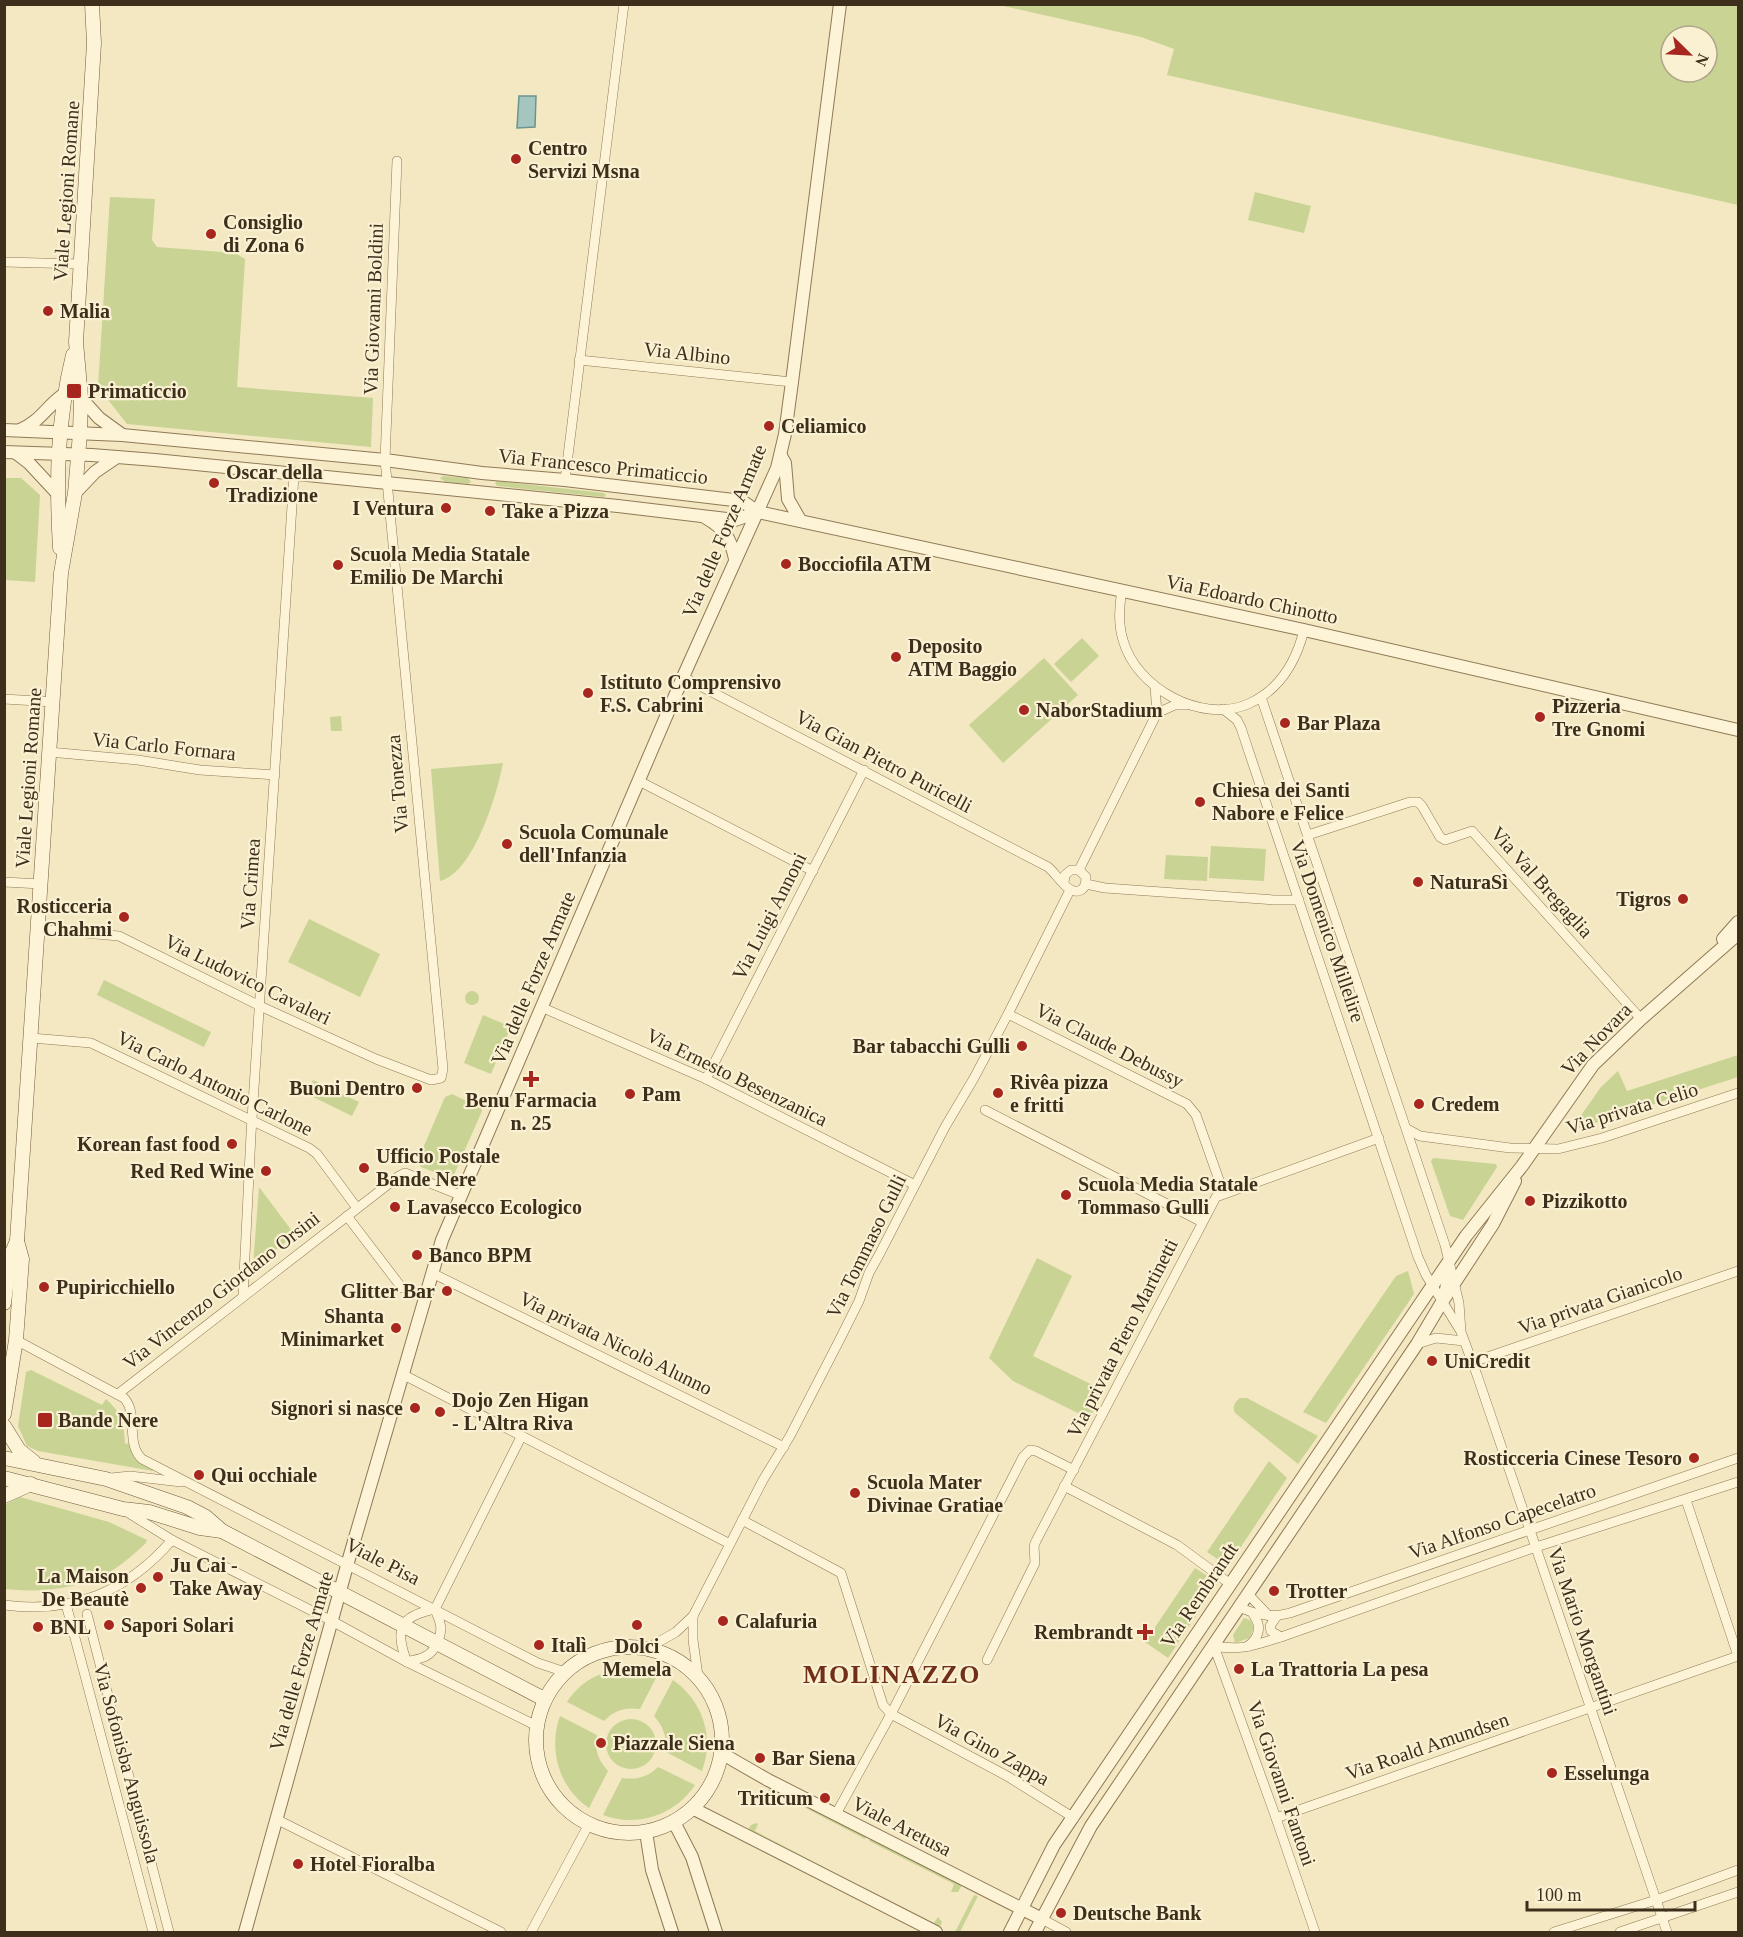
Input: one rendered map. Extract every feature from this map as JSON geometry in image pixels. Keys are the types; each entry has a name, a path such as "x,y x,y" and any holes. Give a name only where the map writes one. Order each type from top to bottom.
{"main road":[{"name":"Viale Legioni Romane","path":"4,1414 16,1340 22,1259 17,1241 61,569 75,493 80,433 81,398 76,342 94,43 92,4"},
{"name":"Viale Legioni Romane","path":"94,43 102,4"},
{"name":"Viale Legioni Romane","path":"61,569 56,492 58,455 63,395 76,342"},
{"name":"Viale Legioni Romane","path":"4,1303 10,1257 17,1241"},
{"path":"4,1426 19,1450 36,1464"},
{"path":"4,1458 106,1479 187,1507 206,1516 222,1531 544,1699"},
{"path":"4,1478 123,1509 149,1512 200,1528 222,1531"},
{"path":"4,1496 31,1484"},
{"path":"625,1646 648,1648 670,1656 698,1676 711,1695 720,1717 721,1754 711,1784 693,1809 674,1821 646,1832 613,1832 589,1824 567,1809 551,1790 538,1760 537,1726 544,1699 565,1672 581,1660 602,1650 625,1646"}],"street":[{"path":"565,480 624,4"},
{"name":"Via delle Forze Armate","path":"245,1932 442,1240 683,677 781,456 840,4"},
{"name":"Via Giovanni Boldini","path":"387,483 385,460 397,160"},
{"path":"4,262 80,264"},
{"name":"Via Albino","path":"579,360 792,382"},
{"path":"19,430 39,420 63,395"},
{"path":"81,398 99,418 122,435"},
{"path":"4,430 80,433"},
{"name":"Via Francesco Primaticcio","path":"80,433 385,460 494,474 622,486 742,501 758,512"},
{"path":"154,460 150,450 161,439"},
{"path":"10,453 78,455"},
{"path":"10,453 29,463 56,492"},
{"name":"Via Francesco Primaticcio","path":"78,455 347,478 735,520 758,512"},
{"path":"781,456 785,463 788,499 800,520"},
{"path":"75,493 95,472 117,457"},
{"path":"347,478 353,470 353,464 348,457"},
{"path":"468,491 478,479 473,471"},
{"path":"490,493 486,485 489,477 494,474"},
{"name":"Via Crimea","path":"243,1296 252,1121 294,475"},
{"name":"Via Tonezza","path":"387,483 443,1069 438,1080"},
{"path":"618,506 625,497 622,486"},
{"name":"Via Edoardo Chinotto","path":"758,512 1304,630 1738,731"},
{"path":"704,516 719,525 731,541 735,559"},
{"path":"1122,590 1119,623 1129,656 1155,687 1187,705"},
{"path":"1157,713 1175,705 1223,709 1248,704 1261,697 1282,679 1290,668 1299,650 1304,630"},
{"name":"Via Gian Pietro Puricelli","path":"683,677 1048,867 1067,887"},
{"path":"1079,870 1157,713 1155,687"},
{"name":"Via Domenico Millelire","path":"1261,697 1449,1260"},
{"path":"4,699 53,702"},
{"name":"Via Domenico Millelire","path":"1223,709 1237,720 1241,728 1418,1257 1426,1275 1444,1284"},
{"name":"Via Carlo Fornara","path":"50,752 138,760 200,770 275,775"},
{"name":"Via Luigi Annoni","path":"706,1079 864,770"},
{"path":"639,781 813,871"},
{"name":"Via Val Bregaglia","path":"1308,835 1410,802 1418,802 1422,806 1444,840 1472,831 1641,1019"},
{"path":"1079,870 1084,874 1086,884 1079,891 1067,887 1068,872 1079,870"},
{"path":"4,882 41,884"},
{"path":"1086,884 1104,888 1299,900"},
{"name":"Via Tommaso Gulli","path":"648,1648 676,1632 693,1616 763,1480 784,1447 859,1301 869,1273 952,1113 974,1078 1008,1014 1067,887"},
{"name":"Via Novara","path":"1698,968 1738,922"},
{"name":"Via Ludovico Cavaleri","path":"38,929 119,936 260,1006 376,1059 431,1080 438,1080"},
{"name":"Via Novara","path":"1522,1166 1576,1086 1593,1065 1641,1019 1738,934"},
{"name":"Via Ernesto Besenzanica","path":"541,1007 706,1079 915,1185"},
{"name":"Via Claude Debussy","path":"1008,1014 1187,1104 1196,1115 1219,1180"},
{"name":"Via Carlo Antonio Carlone","path":"31,1038 91,1044 314,1151 357,1208"},
{"name":"Via privata Celio","path":"1407,1129 1420,1136 1510,1148 1558,1149 1602,1138 1738,1093"},
{"name":"Via privata Piero Martinetti","path":"985,1110 1202,1222"},
{"name":"Via privata Piero Martinetti","path":"987,1660 1035,1563 1036,1541 1212,1202 1222,1194 1379,1138"},
{"path":"1444,1284 1449,1260 1522,1166"},
{"path":"1444,1284 1502,1209 1522,1166"},
{"name":"Via Vincenzo Giordano Orsini","path":"118,1394 405,1173 460,1195"},
{"name":"Via Vincenzo Giordano Orsini","path":"347,1216 402,1288"},
{"name":"Via Mario Morgantini","path":"1449,1260 1442,1302 1462,1336 1473,1362 1667,1932"},
{"name":"Via privata Gianicolo","path":"1473,1362 1738,1271"},
{"name":"Via privata Nicolò Alunno","path":"432,1273 784,1447"},
{"name":"Via Mario Morgantini","path":"1444,1284 1459,1303 1462,1336"},
{"name":"Via Rembrandt","path":"1035,1932 1091,1826 1418,1344 1442,1302 1444,1284"},
{"name":"Via Rembrandt","path":"1010,1932 1054,1845 1229,1583 1444,1284"},
{"path":"1418,1344 1436,1338 1462,1336"},
{"path":"16,1340 118,1394"},
{"path":"402,1374 730,1544"},
{"name":"Viale Pisa","path":"118,1394 128,1402 130,1407 134,1448 138,1455 183,1482 348,1564 538,1663 565,1672"},
{"path":"407,1662 425,1657 432,1652 440,1635 441,1624 435,1609 521,1437"},
{"path":"836,1814 891,1714 1026,1453 1030,1450 1036,1451 1074,1470"},
{"name":"Via Alfonso Capecelatro","path":"1239,1607 1253,1614 1273,1616 1530,1531 1738,1458"},
{"path":"106,1479 130,1476 183,1482"},
{"name":"Via Alfonso Capecelatro","path":"1214,1646 1233,1649 1246,1648 1536,1547 1738,1482"},
{"path":"1064,1486 1177,1545 1229,1583"},
{"path":"1686,1500 1738,1656"},
{"path":"123,1509 172,1540 332,1621 407,1662 537,1726"},
{"path":"742,1520 839,1570 883,1705 891,1714"},
{"path":"4,1605 40,1608 92,1598 132,1578 158,1556 172,1540"},
{"path":"1248,1594 1273,1616 1271,1631 1281,1637"},
{"name":"Via Sofonisba Anguissola","path":"66,1604 153,1932"},
{"path":"407,1662 400,1636 404,1626 409,1617 416,1613 435,1609"},
{"name":"Via Sofonisba Anguissola","path":"87,1614 169,1932"},
{"path":"1246,1648 1254,1641 1260,1627 1253,1614"},
{"name":"Via Tommaso Gulli","path":"693,1616 693,1640 698,1676"},
{"name":"Via Giovanni Fantoni","path":"1214,1646 1315,1932"},
{"name":"Via Roald Amundsen","path":"1276,1818 1738,1656"},
{"name":"Via Gino Zappa","path":"891,1714 1007,1776 1074,1818"},
{"name":"Viale Aretusa","path":"721,1754 1066,1932"},
{"path":"693,1809 936,1932"},
{"path":"276,1819 501,1932"},
{"path":"674,1821 692,1857 716,1932"},
{"path":"531,1932 589,1824"},
{"path":"646,1832 652,1870 672,1932"},
{"path":"1554,1932 1656,1900 1738,1870"},
{"path":"1620,1932 1738,1892"}],"green space":[{"path":"999,5 1738,5 1738,205 1167,75 1174,49 1141,37"},
{"path":"1255,192 1311,206 1304,233 1248,220"},
{"path":"110,197 155,199 152,240 157,247 235,253 245,259 237,387 373,398 371,447 127,424 98,387"},
{"path":"443,476 468,478 471,482 468,484 445,482 440,478"},
{"path":"4,478 21,478 40,495 35,582 5,580"},
{"path":"497,481 606,495 604,497 497,486 495,483"},
{"path":"1082,638 1099,656 1071,682 1054,664"},
{"name":"NaborStadium","path":"1044,658 1078,695 1003,763 969,725"},
{"path":"341,716 342,731 331,731 330,717"},
{"path":"503,763 489,812 473,848 452,875 440,881 431,769"},
{"path":"1211,846 1266,849 1264,881 1209,878"},
{"path":"1166,855 1208,857 1207,881 1164,879"},
{"path":"309,919 380,954 360,997 288,962"},
{"path":"104,980 211,1032 204,1047 97,995"},
{"path":"472,991 477,993 479,998 477,1003 472,1005 467,1003 465,998 467,993"},
{"path":"483,1015 511,1027 491,1074 464,1063"},
{"path":"1738,1055 1738,1077 1570,1131 1601,1087 1618,1071 1627,1091"},
{"path":"313,1080 359,1102 352,1116 307,1094"},
{"path":"452,1094 481,1108 482,1111 452,1179 421,1167 417,1162 445,1097"},
{"path":"1433,1158 1496,1164 1497,1167 1463,1220 1450,1216 1431,1161"},
{"path":"259,1187 295,1235 253,1266"},
{"path":"1037,1258 1072,1276 1033,1356 1103,1390 1090,1419 1013,1381 989,1358"},
{"path":"1408,1271 1414,1294 1326,1423 1303,1412 1396,1276"},
{"path":"31,1370 102,1405 106,1399 121,1418 125,1444 130,1443 135,1456 141,1462 154,1468 153,1471 38,1451 27,1446 18,1426 26,1372"},
{"path":"1240,1398 1247,1398 1318,1436 1298,1464 1235,1413 1235,1404"},
{"path":"1269,1461 1287,1478 1228,1566 1207,1552"},
{"path":"20,1497 109,1522 147,1540 146,1543 113,1570 88,1582 47,1590 5,1589 4,1502 6,1504"},
{"path":"1195,1568 1218,1583 1168,1658 1145,1642"},
{"path":"1244,1618 1252,1621 1254,1629 1249,1638 1235,1643 1233,1635"},
{"path":"631,1667 659,1672 640,1709 620,1710 604,1721 567,1702 587,1681 612,1670"},
{"path":"673,1680 692,1698 703,1720 707,1745 702,1771 666,1752 664,1733 654,1716"},
{"path":"560,1716 597,1735 598,1754 608,1771 589,1808 570,1790 559,1767 555,1741"},
{"path":"626,1719 636,1719 649,1726 656,1739 656,1749 649,1762 636,1769 626,1769 617,1765 610,1758 606,1749 606,1739 610,1730 617,1723"},
{"path":"658,1767 695,1785 677,1804 654,1816 629,1820 603,1815 622,1778 642,1777"},
{"path":"770,1787 866,1836 865,1839 775,1792 771,1799 769,1798 767,1793"},
{"path":"758,1824 755,1831 845,1878 844,1880 747,1831 751,1825"},
{"path":"871,1838 962,1885 958,1892 951,1892 954,1884 869,1841"},
{"path":"849,1880 934,1923 938,1917 942,1922 939,1929 848,1883"},
{"path":"974,1895 978,1896 960,1932 955,1932"}],"water":[{"path":"519,96 536,96 535,127 517,128"}],"place":[{"name":"Centro Servizi Msna","path":"516,159"},
{"name":"Consiglio di Zona 6","path":"211,234"},
{"name":"Malia","path":"48,311"},
{"name":"Primaticcio","path":"74,391"},
{"name":"Celiamico","path":"769,426"},
{"name":"Oscar della Tradizione","path":"214,483"},
{"name":"I Ventura","path":"446,508"},
{"name":"Take a Pizza","path":"490,511"},
{"name":"Bocciofila ATM","path":"786,564"},
{"name":"Scuola Media Statale Emilio De Marchi","path":"338,565"},
{"name":"Deposito ATM Baggio","path":"896,657"},
{"name":"Istituto Comprensivo F.S. Cabrini","path":"588,693"},
{"name":"NaborStadium","path":"1024,710"},
{"name":"Pizzeria Tre Gnomi","path":"1540,717"},
{"name":"Bar Plaza","path":"1285,723"},
{"name":"Chiesa dei Santi Nabore e Felice","path":"1200,802"},
{"name":"Scuola Comunale dell'Infanzia","path":"507,844"},
{"name":"NaturaSì","path":"1418,882"},
{"name":"Tigros","path":"1683,899"},
{"name":"Rosticceria Chahmi","path":"124,917"},
{"name":"Bar tabacchi Gulli","path":"1022,1046"},
{"name":"Benu Farmacia n. 25","path":"531,1079"},
{"name":"Buoni Dentro","path":"417,1088"},
{"name":"Rivêa pizza e fritti","path":"998,1093"},
{"name":"Pam","path":"630,1094"},
{"name":"Credem","path":"1419,1104"},
{"name":"Korean fast food","path":"232,1144"},
{"name":"Ufficio Postale Bande Nere","path":"364,1168"},
{"name":"Red Red Wine","path":"266,1171"},
{"name":"Scuola Media Statale Tommaso Gulli","path":"1066,1195"},
{"name":"Pizzikotto","path":"1530,1201"},
{"name":"Lavasecco Ecologico","path":"395,1207"},
{"name":"Banco BPM","path":"417,1255"},
{"name":"Pupiricchiello","path":"44,1287"},
{"name":"Glitter Bar","path":"447,1291"},
{"name":"Shanta Minimarket","path":"396,1328"},
{"name":"UniCredit","path":"1432,1361"},
{"name":"Signori si nasce","path":"415,1408"},
{"name":"Dojo Zen Higan - L'Altra Riva","path":"440,1412"},
{"name":"Bande Nere","path":"45,1420"},
{"name":"Rosticceria Cinese Tesoro","path":"1694,1458"},
{"name":"Qui occhiale","path":"199,1475"},
{"name":"Scuola Mater Divinae Gratiae","path":"855,1493"},
{"name":"Ju Cai - Take Away","path":"158,1577"},
{"name":"La Maison De Beautè","path":"141,1588"},
{"name":"Trotter","path":"1274,1591"},
{"name":"Calafuria","path":"723,1621"},
{"name":"Sapori Solari","path":"109,1625"},
{"name":"Dolci Memela","path":"637,1625"},
{"name":"BNL","path":"38,1627"},
{"name":"Rembrandt","path":"1145,1632"},
{"name":"Italì","path":"539,1645"},
{"name":"La Trattoria La pesa","path":"1239,1669"},
{"name":"Piazzale Siena","path":"601,1743"},
{"name":"Bar Siena","path":"760,1758"},
{"name":"Esselunga","path":"1552,1773"},
{"name":"Triticum","path":"825,1798"},
{"name":"Hotel Fioralba","path":"298,1864"},
{"name":"Deutsche Bank","path":"1061,1913"}],"district":[{"name":"MOLINAZZO","path":"892,1674"}]}
